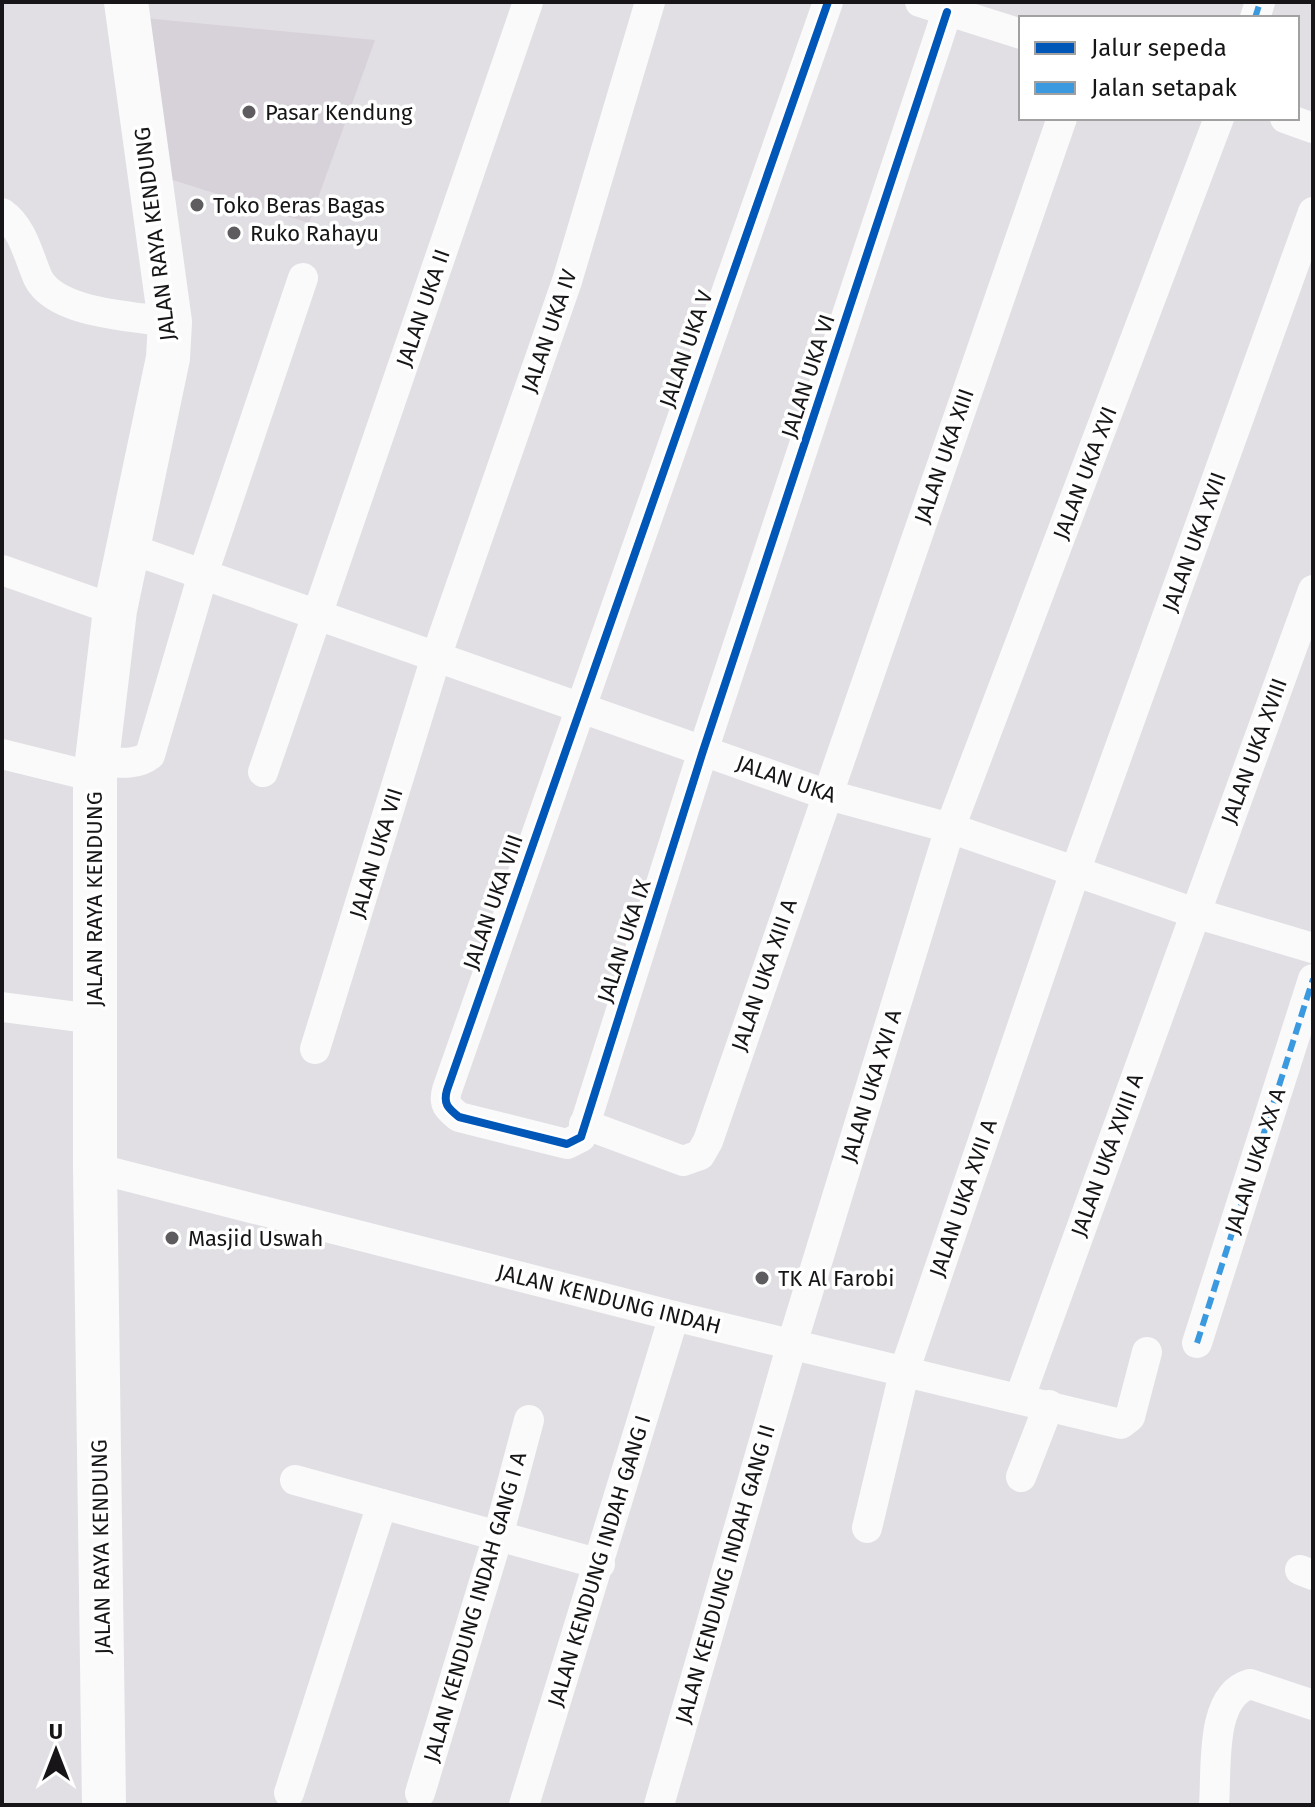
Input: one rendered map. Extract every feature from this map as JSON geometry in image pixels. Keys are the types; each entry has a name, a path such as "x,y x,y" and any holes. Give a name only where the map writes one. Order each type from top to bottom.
{"main road":[{"name":"JALAN RAYA KENDUNG","path":"104,1805 95,1168 95,769 115,610 168,358 170,322 126,2"}],"street":[{"name":"JALAN UKA II","path":"263,772 528,2"},
{"name":"JALAN UKA IV","path":"436,657 567,281 650,2"},
{"name":"JALAN UKA V","path":"579,707 828,2"},
{"path":"934,7 1019,33"},
{"name":"JALAN UKA VI","path":"703,751 934,7"},
{"name":"JALAN UKA XIII","path":"825,794 1061,120"},
{"name":"JALAN UKA XVI","path":"950,828 1218,120"},
{"path":"1291,120 1313,128"},
{"name":"JALAN UKA XVII","path":"1075,872 1313,212"},
{"path":"2,213 14,224 40,282 49,292 72,306 170,322"},
{"path":"2,754 95,769 150,755 203,574 303,278"},
{"name":"JALAN UKA","path":"128,548 825,794 950,828 1195,913 1313,948"},
{"path":"2,570 115,610"},
{"name":"JALAN UKA XVIII","path":"1195,913 1313,590"},
{"name":"JALAN UKA VII","path":"315,1049 436,657"},
{"name":"JALAN UKA VIII","path":"579,707 447,1090 448,1108 459,1117 567,1144 581,1133"},
{"name":"JALAN UKA IX","path":"581,1133 703,751"},
{"name":"JALAN UKA XIII A","path":"581,1133 683,1161 700,1155 708,1141 825,794"},
{"name":"JALAN UKA XVI A","path":"792,1344 950,828"},
{"name":"JALAN UKA XVII A","path":"867,1528 905,1369 1075,872"},
{"name":"JALAN UKA XVIII A","path":"1020,1397 1195,913"},
{"name":"JALAN UKA XX A","path":"1197,1343 1313,979"},
{"path":"2,1007 94,1019"},
{"name":"JALAN KENDUNG INDAH","path":"95,1168 674,1316 1124,1422 1130,1417 1147,1352"},
{"name":"JALAN KENDUNG INDAH GANG I","path":"524,1805 674,1316"},
{"name":"JALAN KENDUNG INDAH GANG II","path":"659,1805 792,1344"},
{"path":"1021,1477 1049,1405"},
{"name":"JALAN KENDUNG INDAH GANG I A","path":"420,1793 498,1536 529,1420"},
{"path":"295,1480 600,1564"},
{"path":"289,1793 382,1504"},
{"path":"1214,1805 1221,1711 1230,1695 1250,1684 1313,1705"}],"shaded area":[{"name":"Pasar Kendung","path":"144,18 375,40 309,223 157,175"}],"marked path":[{"path":"1256,16 1260,2"},
{"path":"1197,1343 1313,979"}],"cycle path":[{"path":"828,2 447,1090 447,1105 459,1117 567,1144 581,1137 703,751 947,12"}],"place":[{"name":"Pasar Kendung","path":"249,112"},
{"name":"Toko Beras Bagas","path":"197,205"},
{"name":"Ruko Rahayu","path":"234,233"},
{"name":"Masjid Uswah","path":"172,1238"},
{"name":"TK Al Farobi","path":"762,1278"}]}
